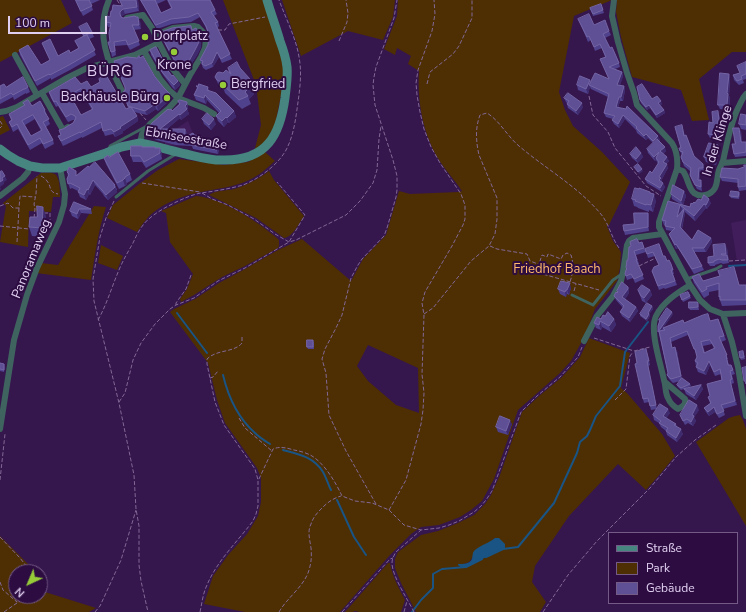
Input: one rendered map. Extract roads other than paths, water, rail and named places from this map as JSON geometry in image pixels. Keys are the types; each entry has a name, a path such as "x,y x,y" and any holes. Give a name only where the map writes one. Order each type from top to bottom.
{"street":[{"path":"109,0 103,18 102,31 109,62 123,93"},
{"name":"Ebniseestraße","path":"0,149 18,161 30,166 42,168 60,168 121,147 140,143 211,160 238,160 260,152 268,145 281,121 287,72 285,56 267,0"},
{"path":"614,0 612,16 618,42 637,105 676,148 678,160 677,169 659,222 659,227 688,282 700,300 710,309 724,314 746,313"},
{"path":"126,18 143,14 156,35 158,43 172,68 185,84"},
{"path":"140,143 142,134 150,124 169,108 178,98 205,48 206,39 203,32 198,27 173,28 156,35"},
{"path":"0,112 17,107 87,68 136,55 158,43"},
{"path":"144,51 160,79 169,90 178,98 204,108 214,114"},
{"path":"15,55 63,130 73,124"},
{"name":"In der Klinge","path":"677,169 686,174 690,189 695,194 704,196 711,193 715,188 733,120 746,94"},
{"path":"739,107 746,107"},
{"path":"722,163 746,161"},
{"path":"0,196 23,178 28,172 30,166"},
{"name":"Panoramaweg","path":"3,430 14,340 27,295 37,268 62,214 64,205 65,194 60,168"},
{"path":"586,338 597,316 613,296 621,281 626,245 633,238 662,234"},
{"path":"665,382 654,334 654,324 656,317 662,308 688,282"},
{"path":"724,314 738,367 746,416"}],"lane":[{"path":"109,152 110,146 150,124"},
{"path":"116,197 135,181 179,152"},
{"path":"688,282 721,266"},
{"path":"572,295 593,305 613,280 623,272"}],"water":[{"path":"495,538 499,538 505,544 505,548 466,567 462,568 458,565 470,562 475,550"}],"waterway":[{"path":"729,266 746,265"},
{"path":"177,313 207,353"},
{"path":"486,557 503,549 518,547 554,503 577,453 580,442 587,436 596,416 620,386 625,352 648,322"},
{"path":"223,375 231,399 239,414 255,433 270,444"},
{"path":"283,450 305,457 315,463 323,472 331,490"},
{"path":"337,500 354,537 366,555"},
{"path":"412,612 433,588 433,574 442,569 466,567 482,559"}],"place":[{"name":"Dorfplatz","path":"145,37"},
{"name":"Krone","path":"174,52"},
{"name":"Bergfried","path":"223,85"},
{"name":"Backhäusle Bürg","path":"167,98"}],"district":[{"name":"BÜRG","path":"110,72"}],"park label":[{"name":"Friedhof Baach","path":"557,270"}]}
